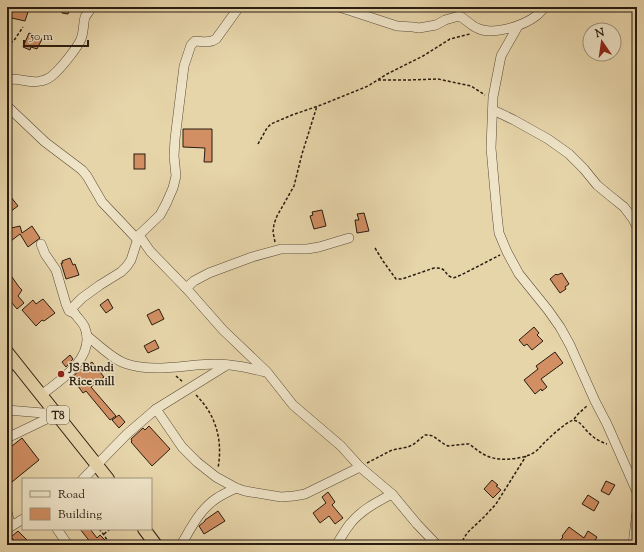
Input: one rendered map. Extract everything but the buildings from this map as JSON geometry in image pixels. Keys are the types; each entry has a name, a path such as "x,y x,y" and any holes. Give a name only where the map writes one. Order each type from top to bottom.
{"highway":[{"name":"T8","path":"9,354 107,478"},
{"path":"145,530 156,545"}],"street":[{"path":"7,80 14,78 31,82 39,82 46,80 54,74 82,37 86,17 92,7"},
{"path":"74,313 72,308 78,301 100,285 122,272 131,260 138,237 160,214 166,204 173,188 176,176 174,156 175,139 184,66 191,45 195,41 210,42 216,39 239,7"},
{"path":"339,7 397,26 413,28 436,25 445,20 459,16 477,28 487,31 518,26 537,16 545,7"},
{"path":"518,26 501,56 493,106 491,148 496,216 499,233 519,274 548,310 570,345 637,492"},
{"path":"7,106 45,142 82,170 102,202 138,237 223,330 266,372 293,405 341,446 360,467 392,494 436,545"},
{"path":"493,106 514,120 548,139 569,154 597,185 624,207 637,227"},
{"path":"186,288 209,273 252,256 280,249 307,250 349,238"},
{"path":"41,244 45,254 56,270 61,290 69,311 74,313 80,319 85,327 87,336 87,345 82,359 62,379 41,395"},
{"path":"87,336 117,360 138,367 167,368 228,364 266,372"},
{"path":"7,372 9,354"},
{"path":"84,478 127,434 156,409 228,364"},
{"path":"156,409 182,447 197,462 216,477 236,488 281,497 294,496 304,494 360,467"},
{"path":"7,410 56,414"},
{"path":"7,438 56,414"},
{"path":"181,545 203,510 216,498 236,488"},
{"path":"336,545 351,523 362,512 371,505 392,494"},
{"path":"632,545 637,511"},
{"path":"7,512 9,528 22,520"},
{"path":"58,530 68,545"}],"path":[{"path":"7,46 15,39 23,26"},
{"path":"258,144 271,124 368,86 387,74 423,56 450,39 482,30"},
{"path":"378,80 438,79 471,86 483,93 493,106"},
{"path":"277,250 273,232 274,224 294,186 317,106"},
{"path":"375,248 396,279 402,279 438,267 445,270 452,278 461,276 507,252"},
{"path":"167,368 190,388 211,414 216,428 220,450 216,477"},
{"path":"360,467 392,450 408,447 425,435 429,435 448,446 469,444 485,456 492,458 508,459 526,456 535,452 568,422 573,420 578,414 595,401"},
{"path":"573,420 578,421 586,431 600,441 616,446"},
{"path":"460,545 467,534 496,504 526,456"},
{"path":"100,530 110,545"},
{"path":"104,535 109,530"}],"place":[{"name":"JS Bundi Rice mill","path":"61,374"}]}
